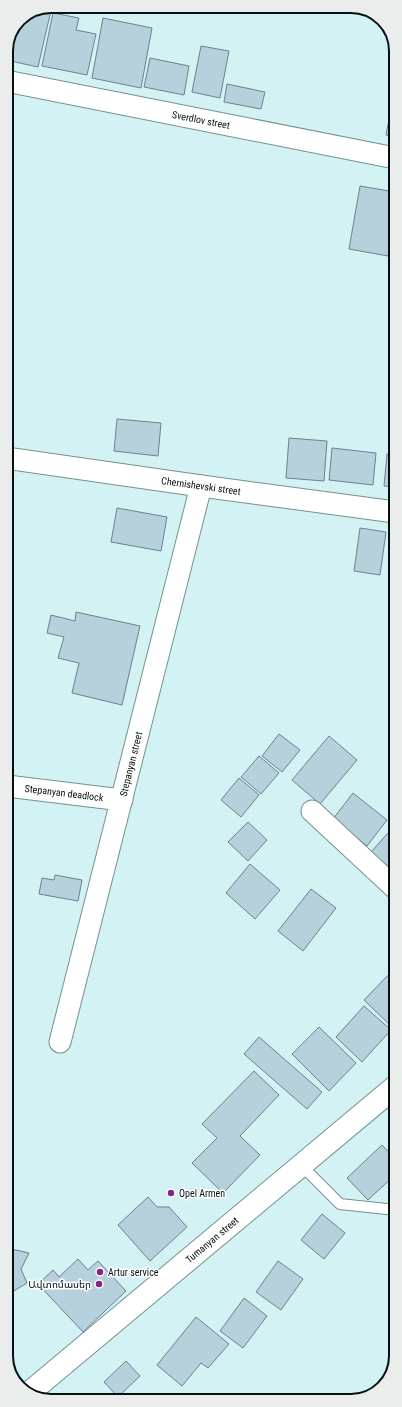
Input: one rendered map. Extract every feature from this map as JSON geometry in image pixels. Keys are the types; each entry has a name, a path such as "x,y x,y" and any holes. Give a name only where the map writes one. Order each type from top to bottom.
{"main road":[{"name":"Tumanyan street","path":"33,1390 389,1092"}],"street":[{"name":"Sverdlov street","path":"13,82 389,157"},
{"name":"Chernishevski street","path":"13,459 389,511"},
{"name":"Stepanyan street","path":"60,1042 201,486"},
{"name":"Stepanyan deadlock","path":"13,787 122,800"},
{"path":"312,811 389,882"}],"lane":[{"path":"301,1165 340,1204 389,1209"}],"building":[{"path":"50,13 38,67 13,62 14,43 19,30 30,19 36,16"},
{"path":"53,13 79,18 76,30 96,34 87,75 42,66"},
{"path":"103,18 152,28 141,88 92,78"},
{"path":"201,46 229,51 220,98 192,92"},
{"path":"150,58 189,66 184,95 144,87"},
{"path":"227,84 265,92 261,109 224,102"},
{"path":"389,120 389,136 386,135"},
{"path":"360,186 389,191 388,256 349,249"},
{"path":"117,419 161,423 158,456 114,451"},
{"path":"289,438 327,441 324,481 286,478"},
{"path":"332,448 376,453 373,485 329,480"},
{"path":"387,454 389,454 389,486 384,486"},
{"path":"117,508 167,517 161,551 111,542"},
{"path":"360,528 386,532 380,575 354,571"},
{"path":"76,612 140,626 122,705 72,693 79,663 58,658 64,637 47,633 51,615 75,621"},
{"path":"279,734 300,750 282,772 262,756"},
{"path":"329,736 357,760 320,804 292,780"},
{"path":"259,756 279,773 261,794 241,777"},
{"path":"239,778 259,795 241,817 221,800"},
{"path":"353,793 387,820 367,846 333,819"},
{"path":"248,822 267,840 248,861 228,842"},
{"path":"389,832 389,867 371,852"},
{"path":"250,864 280,890 255,919 226,893"},
{"path":"55,875 82,880 78,901 39,894 42,878 54,880"},
{"path":"311,889 336,908 303,951 278,931"},
{"path":"389,974 389,1024 364,1000"},
{"path":"364,1006 389,1028 389,1032 362,1062 336,1037"},
{"path":"319,1027 356,1063 329,1091 292,1054"},
{"path":"259,1037 322,1092 307,1109 244,1054"},
{"path":"254,1071 279,1095 240,1136 260,1155 223,1193 192,1163 217,1138 202,1124"},
{"path":"382,1145 389,1152 389,1180 368,1200 347,1178"},
{"path":"148,1197 157,1207 169,1207 187,1227 150,1261 118,1225"},
{"path":"322,1214 345,1233 324,1259 301,1240"},
{"path":"13,1249 29,1253 21,1269 27,1283 13,1291"},
{"path":"78,1259 88,1270 98,1261 126,1291 83,1332 38,1284 53,1270 59,1277"},
{"path":"278,1261 303,1279 281,1310 256,1292"},
{"path":"244,1298 267,1316 243,1348 220,1331"},
{"path":"196,1317 229,1344 208,1368 201,1363 182,1386 157,1365"},
{"path":"126,1361 140,1376 121,1394 115,1394 104,1382"}],"place":[{"name":"Opel Armen","path":"171,1193"},
{"name":"Artur service","path":"100,1272"},
{"name":"Ավտոմասեր","path":"99,1284"}]}
